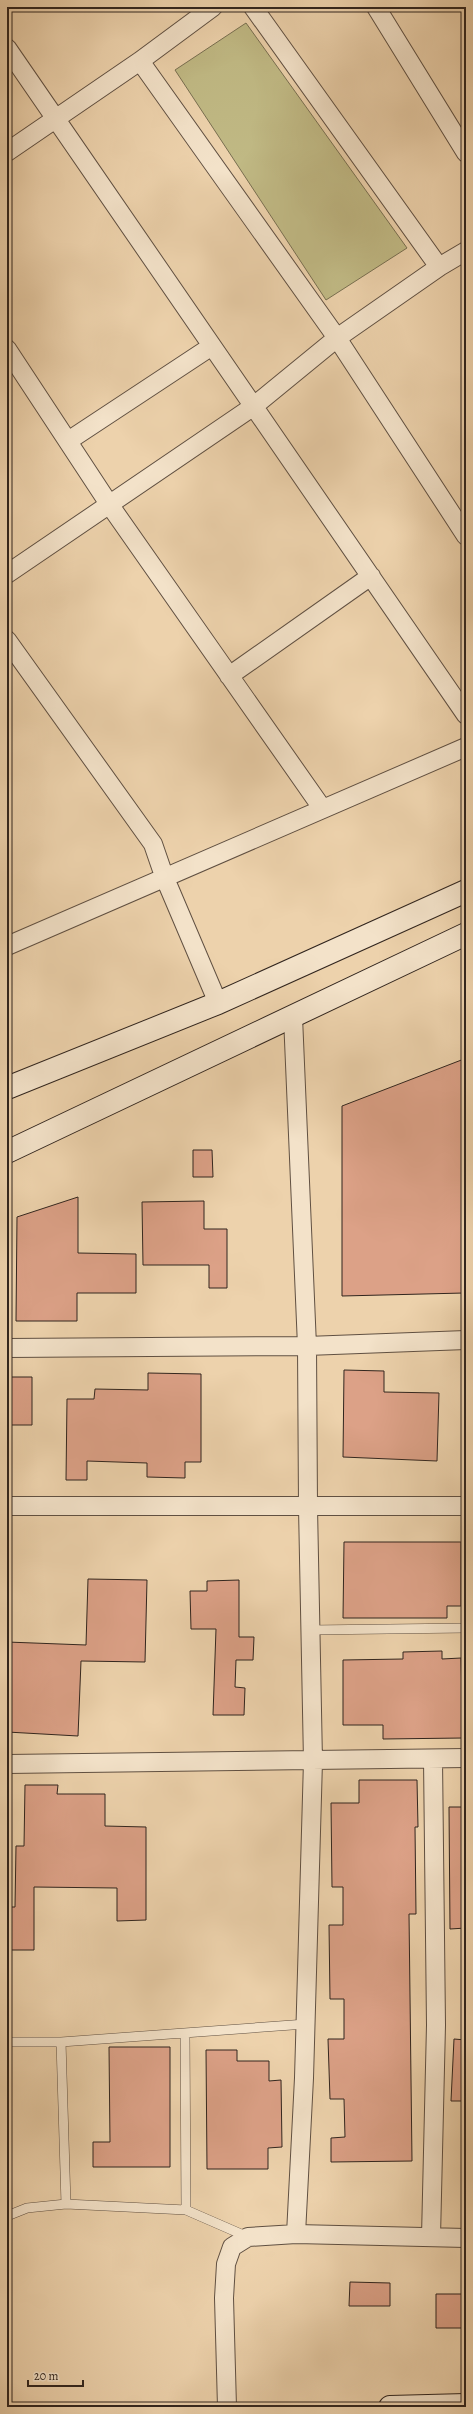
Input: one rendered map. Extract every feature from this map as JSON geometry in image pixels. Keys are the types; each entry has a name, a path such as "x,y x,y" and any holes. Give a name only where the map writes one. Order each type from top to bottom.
{"main road":[{"path":"7,1088 218,1003 466,891"},
{"path":"7,1152 466,934"},
{"path":"390,2407 466,2405"}],"street":[{"path":"7,152 140,61 212,7"},
{"path":"253,7 439,267"},
{"path":"376,7 466,153"},
{"path":"7,48 466,715"},
{"path":"140,61 337,338 466,536"},
{"path":"7,574 254,406 337,338 439,267 466,252"},
{"path":"68,441 212,346"},
{"path":"7,349 109,504 322,808"},
{"path":"229,676 371,576"},
{"path":"7,640 153,844 164,876 218,1003"},
{"path":"8,943 466,747"},
{"path":"293,1017 307,1346 308,1507 313,1761 306,2024 296,2234"},
{"path":"7,1348 307,1346 466,1340"},
{"path":"7,1506 466,1506"},
{"path":"7,1764 466,1758"},
{"path":"431,2237 436,2025 434,1759"},
{"path":"227,2407 224,2298 226,2264 232,2246 248,2237 296,2234 466,2238"}],"lane":[{"path":"311,1630 466,1628"},
{"path":"7,2042 61,2042 306,2024"},
{"path":"185,2033 186,2210"},
{"path":"61,2042 66,2204"},
{"path":"7,2216 26,2208 66,2204 186,2210 248,2237"}],"shaded area":[{"path":"246,23 407,248 326,300 175,70"}],"building":[{"path":"464,1059 464,1293 342,1296 342,1106"},
{"path":"193,1150 212,1150 213,1177 193,1177"},
{"path":"78,1197 78,1253 136,1254 136,1293 77,1293 77,1321 16,1321 17,1217"},
{"path":"204,1201 204,1229 227,1229 227,1288 209,1288 209,1265 143,1265 142,1202"},
{"path":"344,1370 384,1371 384,1392 439,1393 437,1461 343,1457"},
{"path":"148,1373 201,1374 201,1462 185,1462 185,1478 147,1477 147,1463 87,1461 87,1480 66,1480 67,1399 94,1399 95,1389 148,1390"},
{"path":"7,1377 32,1377 32,1425 7,1425"},
{"path":"344,1542 461,1542 461,1606 447,1606 447,1618 343,1618"},
{"path":"88,1579 147,1580 145,1662 81,1661 78,1736 7,1732 7,1642 86,1645"},
{"path":"239,1580 239,1637 254,1637 253,1660 236,1660 235,1687 245,1688 244,1715 213,1715 216,1629 191,1629 190,1591 207,1591 207,1581"},
{"path":"442,1651 442,1659 461,1658 463,1738 383,1739 383,1725 343,1725 343,1660 403,1659 403,1652"},
{"path":"359,1780 417,1780 418,1827 415,1827 416,1914 409,1914 412,2161 331,2162 331,2138 345,2137 344,2099 330,2099 328,2039 344,2039 344,1999 330,1999 329,1925 343,1925 343,1887 332,1887 331,1803 359,1803"},
{"path":"25,1785 58,1785 57,1794 105,1794 105,1826 146,1827 146,1920 117,1921 117,1888 34,1887 34,1950 7,1950 7,1907 15,1907 16,1846 24,1846"},
{"path":"449,1807 466,1807 466,1928 450,1929"},
{"path":"454,2039 466,2040 466,2101 451,2101"},
{"path":"109,2047 170,2047 170,2167 93,2167 93,2142 110,2142"},
{"path":"206,2050 237,2050 237,2061 269,2061 269,2081 281,2080 282,2147 268,2148 268,2169 207,2169"},
{"path":"350,2282 390,2283 390,2306 349,2306"},
{"path":"436,2294 466,2294 466,2328 436,2328"}]}
